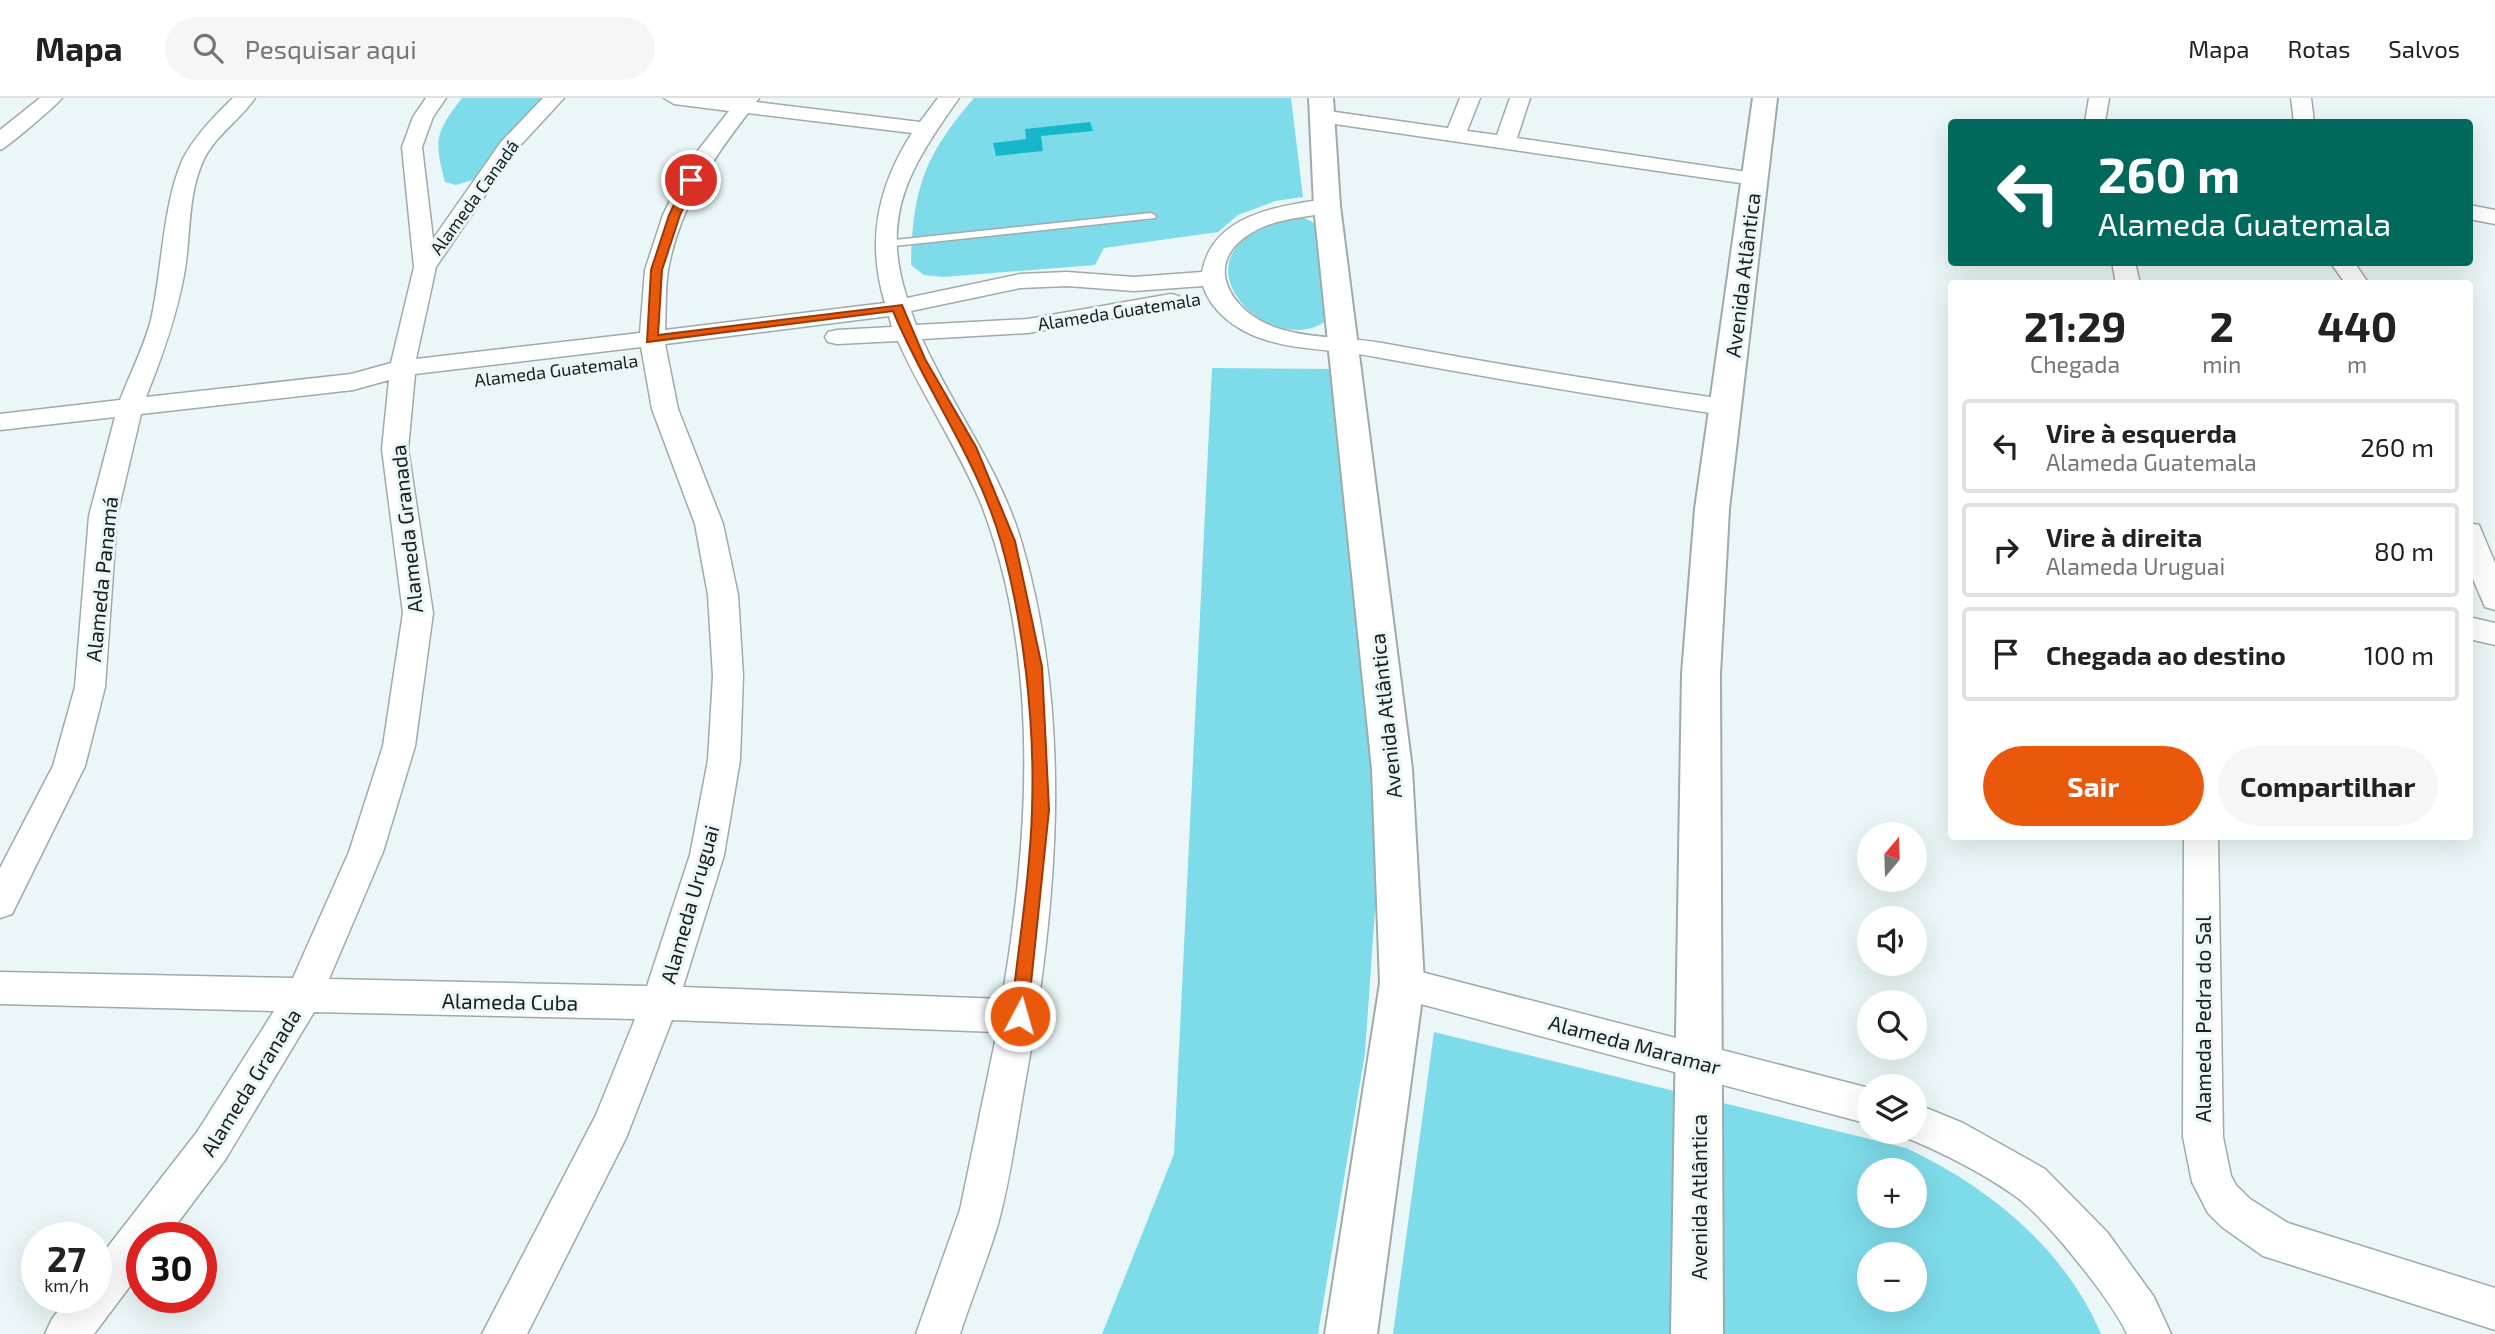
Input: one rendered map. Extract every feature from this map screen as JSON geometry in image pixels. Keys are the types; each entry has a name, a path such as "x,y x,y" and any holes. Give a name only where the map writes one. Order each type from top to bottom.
{"street":[{"path":"0,144 11,130 51,98"},
{"name":"Alameda Panamá","path":"0,903 69,766 90,687 103,516 130,407 162,324 173,272 182,200 193,160 223,118 245,98"},
{"name":"Alameda Granada","path":"67,1334 211,1146 303,997 366,852 399,746 418,613 395,449 401,378 425,267 434,195 412,146 423,117 436,98"},
{"name":"Alameda Canadá","path":"425,267 477,187 508,146 554,98"},
{"path":"674,98 745,102 922,128"},
{"path":"938,1334 978,1222 1020,1016 1041,810 1034,667 1008,541 969,447 901,319 888,281 885,244 890,203 903,164 922,128 949,98"},
{"path":"1455,136 1470,98"},
{"path":"1505,143 1520,98"},
{"name":"Avenida Atlântica","path":"1698,1334 1701,674 1712,509 1765,98"},
{"path":"2096,119 2099,98"},
{"path":"2301,98 2304,119"},
{"name":"Alameda Uruguai","path":"504,1334 612,1125 660,1003 707,855 724,760 728,676 723,595 709,524 665,409 653,349 657,270 674,215 699,162 745,102"},
{"path":"1321,107 1455,136 1754,179"},
{"name":"Avenida Atlântica","path":"1321,107 1327,206 1392,769 1402,983 1351,1334"},
{"path":"434,195 477,187"},
{"path":"1327,206 1271,215 1247,225 1226,241 1216,258 1214,287 1236,315 1262,331 1288,339 1343,343 1565,384 1724,407"},
{"path":"2473,213 2495,217"},
{"path":"2345,266 2356,280"},
{"name":"Alameda Guatemala","path":"901,319 1020,281 1067,279 1134,285 1214,287"},
{"name":"Alameda Guatemala","path":"0,422 901,319 1028,326 1214,287"},
{"path":"2473,542 2495,600"},
{"path":"2473,629 2495,634"},
{"name":"Alameda Pedra do Sal","path":"2201,840 2203,1137 2212,1182 2222,1199 2236,1213 2278,1241 2495,1309"},
{"name":"Alameda Maramar","path":"1402,983 1857,1103"},
{"name":"Alameda Cuba","path":"0,988 303,997 660,1003 1020,1016"},
{"path":"1927,1127 1949,1136 2031,1183 2092,1247 2139,1312 2149,1334"}],"lane":[{"path":"885,244 1151,216"}],"shaded area":[{"path":"462,98 542,98 500,145 483,177 456,185 445,182 438,146 446,120"},
{"path":"974,98 1291,98 1303,197 1275,201 1238,215 1218,232 1104,248 1095,265 943,277 924,275 911,265 915,215 924,174 943,138"},
{"path":"1090,122 1093,131 1041,136 1043,151 996,156 993,143 1026,139 1025,129"},
{"path":"1291,217 1304,218 1321,226 1334,314 1311,328 1285,329 1260,318 1240,301 1229,279 1231,255 1251,234"},
{"path":"1212,368 1336,369 1383,795 1365,1053 1318,1334 1102,1334 1174,1154"},
{"path":"1434,1032 1857,1136 1857,1144 1890,1144 1906,1148 1926,1158 1857,1158 1857,1228 1927,1228 1927,1158 1966,1181 2021,1223 2067,1274 2086,1303 2101,1334 1393,1334"}],"route":[{"path":"691,180 674,215 657,270 652,340 898,307 905,331 919,359 969,447 1008,541 1034,667 1041,810 1020,1016"}]}
